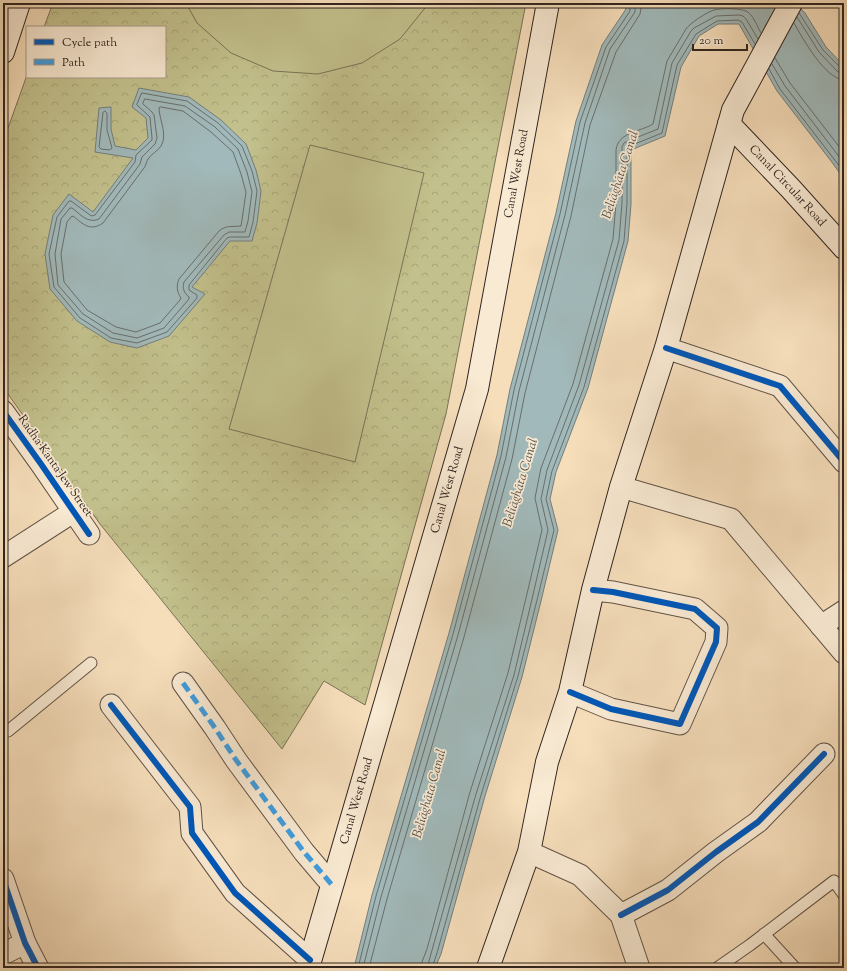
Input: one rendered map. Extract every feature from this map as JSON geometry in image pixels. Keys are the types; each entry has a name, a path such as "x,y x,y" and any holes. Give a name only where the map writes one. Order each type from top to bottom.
{"main road":[{"path":"3,52 20,3"},
{"name":"Canal West Road","path":"309,964 476,389 548,3"},
{"path":"488,968 529,852 547,762 570,692 593,590 621,487 666,348 731,117 791,3"},
{"name":"Canal Circular Road","path":"731,117 791,189 844,248"}],"street":[{"path":"666,348 780,386 844,462"},
{"name":"Radha Kanta Jew Street","path":"3,411 89,534"},
{"path":"621,487 731,519 844,653"},
{"path":"3,557 73,512"},
{"path":"570,692 611,709 680,724 716,642 717,628 694,609 613,592 593,590"},
{"path":"821,626 844,611"},
{"path":"183,683 216,728 236,760 304,852 332,885"},
{"path":"112,705 190,807 192,833 235,893 309,964"},
{"path":"621,915 668,890 716,852 758,822 824,754"},
{"path":"529,852 580,875 621,915 640,968"},
{"path":"3,879 25,943 38,968"},
{"path":"3,954 25,943"}],"lane":[{"path":"3,732 8,731 91,663"},
{"path":"717,968 834,881 844,895"},
{"path":"764,934 795,968"}],"green space":[{"path":"53,3 526,3 446,414 365,705 324,681 282,749 100,524 3,387 3,142 26,78 166,78 166,26 44,26"},
{"path":"186,3 429,3 400,39 362,63 318,74 273,71 231,53 197,23"},
{"path":"310,145 424,173 355,462 229,429"}],"water":[{"name":"Beliāghāta Canal","path":"624,3 795,3 805,13 826,47 844,66 844,179 777,91 739,24 718,24 699,36 681,67 665,136 631,150 631,204 628,241 588,388 556,472 550,499 558,530 522,677 485,796 441,954 435,968 354,968 372,895 449,633 497,455 510,389 556,213 576,121 602,45 626,9"},
{"path":"139,88 189,97 221,120 246,144 256,170 261,191 257,223 252,241 230,241 192,287 205,294 169,336 137,348 110,342 77,321 50,289 45,254 53,215 69,194 93,212 133,158 95,152 99,108 111,107 111,129 115,146 136,150 148,138 146,118 132,107"}],"marked path":[{"path":"183,683 236,760 304,852 332,885"}],"cycle path":[{"path":"666,348 780,386 844,462"},
{"path":"3,411 89,534"},
{"path":"570,692 611,709 680,724 716,642 717,628 695,609 613,592 593,590"},
{"path":"111,705 190,807 192,833 235,893 310,960"},
{"path":"621,915 668,890 716,852 758,822 824,754"},
{"path":"3,879 25,943 38,968"}]}
